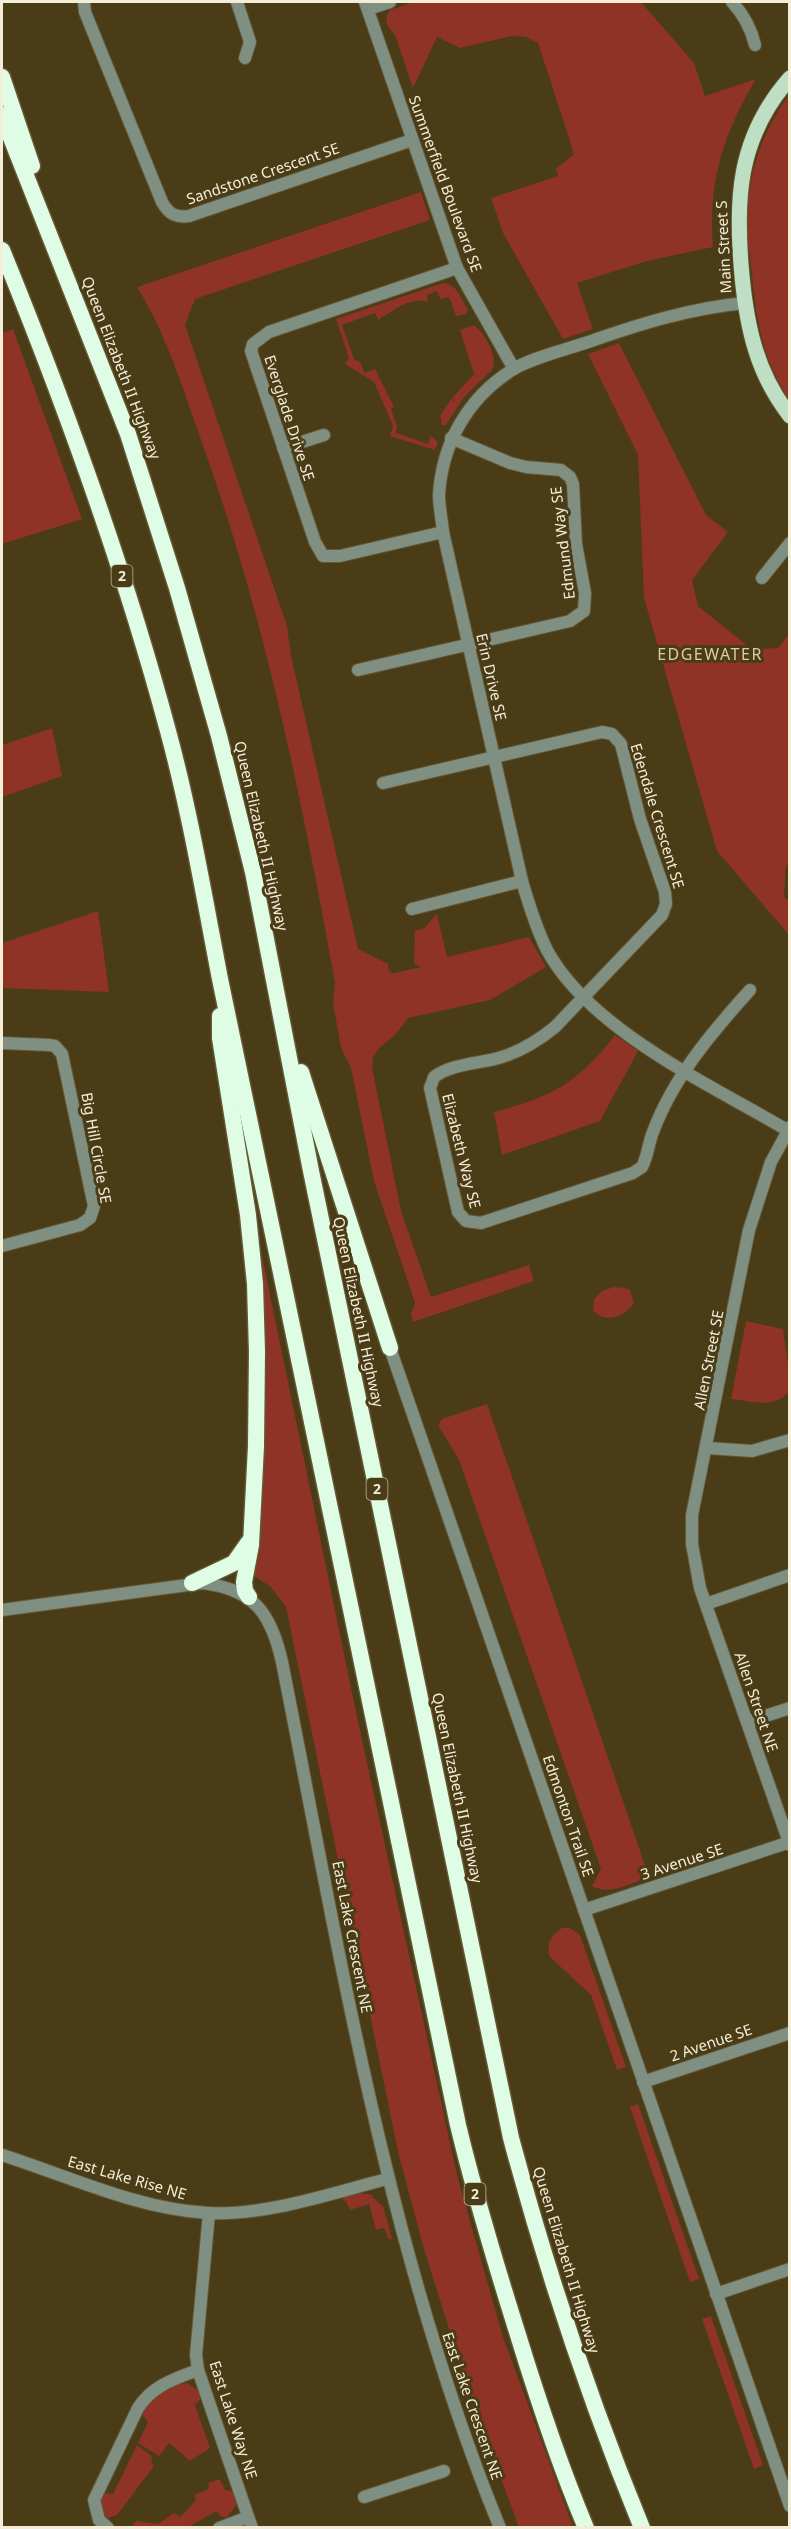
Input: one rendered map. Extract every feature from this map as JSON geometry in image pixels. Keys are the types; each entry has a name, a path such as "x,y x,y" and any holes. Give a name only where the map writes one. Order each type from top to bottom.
{"highway":[{"path":"2,77 23,134 62,264"},
{"name":"Queen Elizabeth II Highway","path":"2,116 128,434 177,588 219,736 253,873 311,1171 511,2138 531,2213 581,2372 642,2528"},
{"name":"2","path":"2,250 68,419 126,587 168,732 198,863 220,979 461,2135 482,2221 544,2419 585,2528"},
{"path":"220,979 220,1038 248,1215 255,1284 258,1395 253,1519 244,1582 245,1591 249,1597"},
{"path":"280,1005 390,1348"},
{"path":"192,1583 228,1566 240,1557 249,1541 253,1519"}],"main road":[{"name":"Main Street S","path":"789,78 767,109 756,130 740,182 737,214 745,303 752,345 765,377 789,416"}],"street":[{"name":"Sandstone Crescent SE","path":"84,2 85,12 162,202 167,211 173,215 189,216 412,140"},
{"path":"237,2 250,42 246,58"},
{"path":"366,5 390,2"},
{"path":"732,2 743,15 751,30 755,45"},
{"name":"Summerfield Boulevard SE","path":"366,5 457,268 514,369"},
{"name":"Everglade Drive SE","path":"443,532 340,556 323,556 315,542 253,361 253,344 269,332 457,268"},
{"name":"Erin Drive SE","path":"745,303 697,309 664,317 514,369 488,388 472,405 451,438 442,469 439,497 443,532 522,881 533,918 547,950 569,982 584,998 631,1036 788,1129"},
{"path":"283,448 324,435"},
{"name":"Edmund Way SE","path":"451,438 510,463 526,467 556,468 570,477 573,484 576,544 585,593 584,611 570,621 469,643"},
{"path":"762,578 789,543"},
{"path":"358,670 469,643"},
{"name":"Edendale Crescent SE","path":"494,757 602,732 612,734 621,744 640,819 665,892 666,904 662,915 584,998"},
{"path":"383,783 494,757"},
{"path":"412,909 522,881"},
{"path":"685,1070 721,1022 750,990"},
{"name":"Elizabeth Way SE","path":"584,998 555,1028 521,1049 502,1057 445,1071 434,1077 430,1088 460,1217 473,1223 481,1223 637,1171 646,1160 652,1132 685,1070"},
{"name":"Big Hill Circle SE","path":"2,1043 55,1046 62,1054 94,1206 90,1218 80,1225 2,1246"},
{"name":"Allen Street SE","path":"706,1604 695,1568 692,1515 749,1230 759,1193 771,1162 788,1129"},
{"name":"Edmonton Trail SE","path":"390,1348 716,2294 785,2477 789,2506"},
{"path":"707,1448 752,1451 789,1440"},
{"path":"706,1604 789,1575"},
{"name":"East Lake Crescent NE","path":"2,1610 192,1583 221,1585 249,1597 266,1615 272,1626 282,1662 387,2179 437,2353 500,2528"},
{"name":"Allen Street NE","path":"706,1604 789,1843"},
{"path":"747,1722 789,1708"},
{"name":"3 Avenue SE","path":"584,1910 789,1843"},
{"name":"2 Avenue SE","path":"643,2082 789,2032"},
{"name":"East Lake Rise NE","path":"2,2156 129,2197 182,2210 209,2213 236,2212 279,2205 387,2179"},
{"name":"East Lake Way NE","path":"209,2213 196,2355 198,2370 250,2522"},
{"path":"716,2294 789,2269"},
{"path":"108,2528 99,2520 94,2500 138,2408 158,2386 198,2370"},
{"path":"364,2498 444,2471"},
{"path":"219,2528 250,2522"}],"shaded area":[{"path":"414,2 641,2 694,63 705,96 756,79 735,120 720,159 713,201 713,247 647,261 577,283 593,329 563,339 503,233 491,198 558,176 556,169 573,155 538,43 526,37 512,36 460,48 437,37 413,88 395,35 386,20 390,10"},
{"path":"789,95 789,400 773,370 762,340 748,242 747,207 753,172 764,140 779,109"},
{"path":"421,192 430,220 195,299 185,325 287,626 291,656 358,949 388,964 389,972 421,967 414,963 415,931 424,928 437,914 447,957 529,937 546,967 490,1000 408,1018 373,1057 372,1067 401,1211 431,1297 529,1265 534,1281 413,1322 411,1314 415,1303 374,1181 351,1068 341,1048 333,1002 335,983 309,845 262,639 223,504 187,399 157,323 137,287"},
{"path":"443,283 452,286 458,292 468,310 466,314 456,316 449,297 440,299 437,291 427,295 428,301 406,303 378,320 375,313 342,325 354,359 361,363 364,373 375,369 394,407 391,409 397,427 396,433 428,444 431,436 438,442 435,450 390,436 393,426 374,382 345,364 349,358 336,319"},
{"path":"474,325 490,346 494,365 492,370 464,397 446,425 442,425 440,416 451,399 458,404 452,398 474,374 460,330"},
{"path":"13,329 82,519 2,544 2,333"},
{"path":"619,343 706,515 728,532 692,580 698,606 753,649 778,648 789,634 790,863 786,866 784,896 789,902 789,935 717,851 644,598 638,455 588,354"},
{"path":"52,728 62,776 2,797 2,745"},
{"path":"98,911 109,992 2,988 2,943"},
{"path":"615,1035 638,1051 600,1121 502,1155 494,1112 548,1094 562,1086 589,1065"},
{"path":"261,1251 356,1712 457,2175 503,2337 573,2527 519,2527 469,2393 424,2249 399,2156 286,1607 271,1587 253,1575 265,1380"},
{"path":"614,1287 630,1290 634,1303 626,1312 615,1317 598,1315 593,1310 594,1299 602,1291"},
{"path":"746,1321 783,1329 789,1371 789,1392 777,1401 763,1403 731,1399"},
{"path":"487,1404 649,1877 620,1888 606,1890 592,1886 601,1869 459,1460 438,1425 442,1419"},
{"path":"562,1928 570,1928 580,1935 626,2067 617,2070 591,1995 550,1957 548,1948 550,1940"},
{"path":"638,2104 699,2279 690,2282 630,2107"},
{"path":"360,2193 373,2195 372,2197 383,2206 392,2238 389,2240 384,2228 376,2230 369,2204 350,2210 346,2201 343,2201 344,2197"},
{"path":"711,2316 763,2465 754,2469 702,2319"},
{"path":"188,2383 201,2393 201,2398 195,2405 210,2448 190,2461 169,2443 159,2456 138,2443 148,2422 142,2414 155,2396 167,2388"},
{"path":"137,2445 153,2457 151,2462 154,2466 117,2515 105,2519 100,2509 100,2500 104,2493 113,2494"},
{"path":"220,2479 225,2490 232,2491 236,2496 236,2505 227,2517 221,2517 217,2511 188,2527 131,2528 136,2521 158,2524 174,2513 180,2517 196,2500 194,2495 209,2489 208,2483"}],"district":[{"name":"EDGEWATER","path":"710,654"}]}
